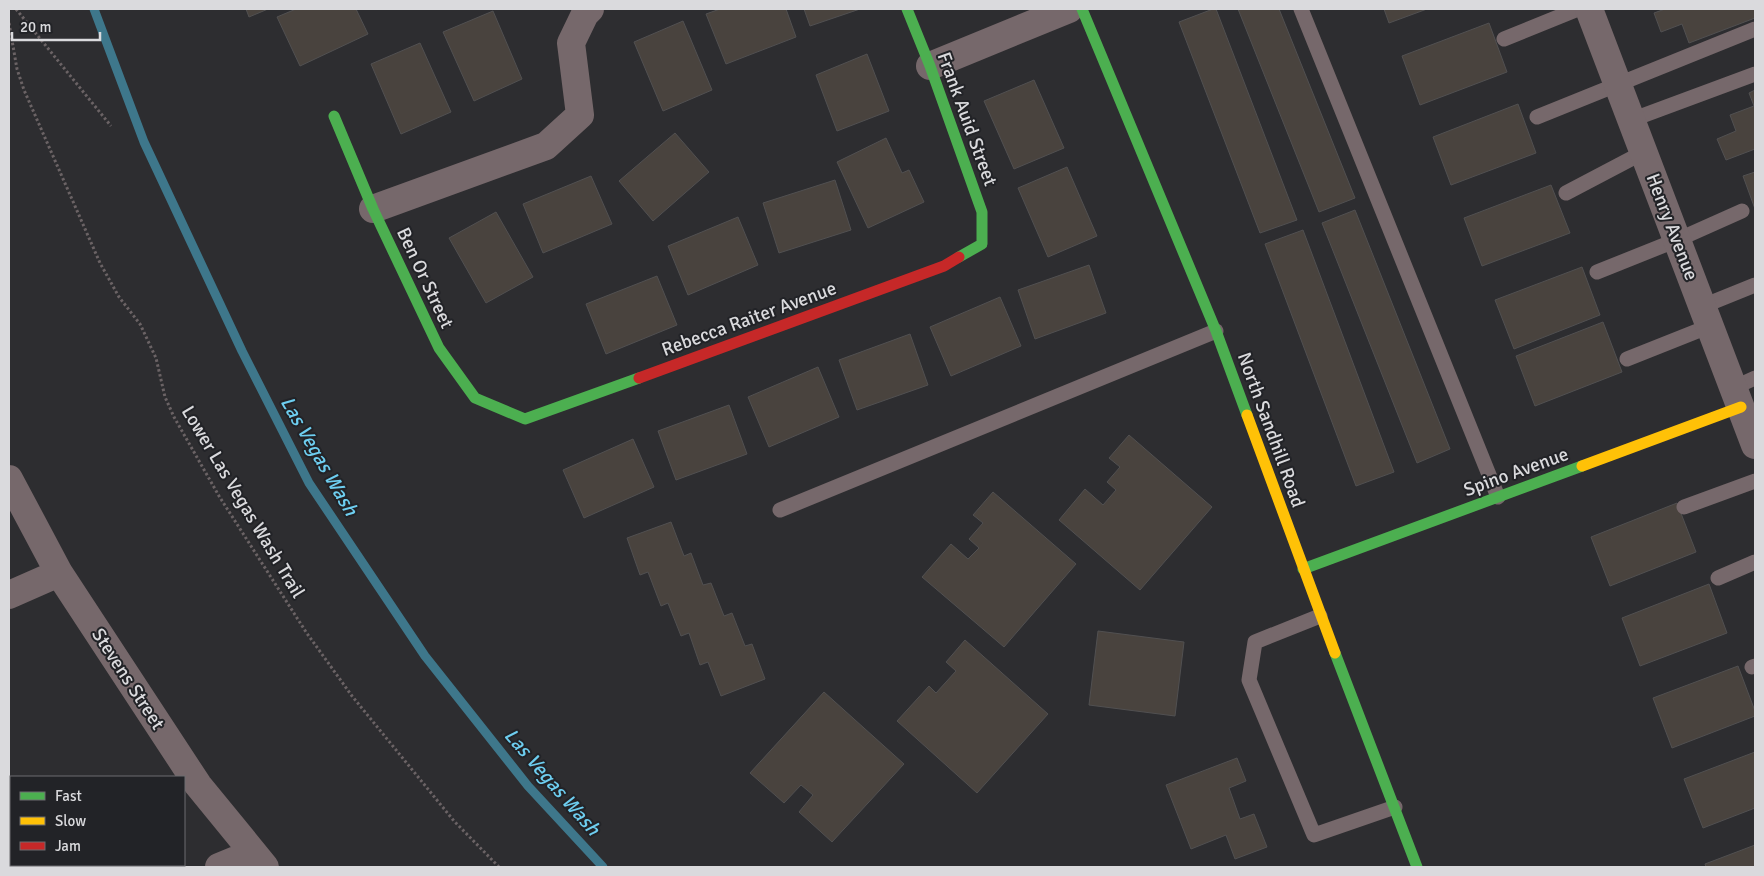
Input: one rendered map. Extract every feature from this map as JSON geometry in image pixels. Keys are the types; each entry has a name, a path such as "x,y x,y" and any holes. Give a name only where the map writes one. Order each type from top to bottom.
{"street":[{"path":"373,209 546,146 560,134 580,115 571,44 585,14 590,9"},
{"name":"Frank Auid Street","path":"907,9 930,66 982,212 982,244"},
{"path":"930,66 1069,9"},
{"name":"North Sandhill Road","path":"1082,9 1216,331 1302,569 1417,867"},
{"name":"Henry Avenue","path":"1589,9 1706,316 1743,391 1755,445"},
{"name":"Ben Or Street","path":"334,116 373,209 439,348 475,398 525,419"},
{"name":"Rebecca Raiter Avenue","path":"525,419 944,266 982,244"},
{"name":"Spino Avenue","path":"1302,569 1498,497 1743,391"},
{"name":"Stevens Street","path":"9,479 59,573 198,785 259,860"},
{"path":"9,595 59,573"},
{"path":"219,867 259,860"}],"lane":[{"path":"1301,9 1498,497"},
{"path":"1504,38 1578,9"},
{"path":"1537,118 1755,29"},
{"path":"1632,120 1755,74"},
{"path":"1566,193 1644,152"},
{"path":"1597,272 1677,240 1742,211"},
{"path":"1627,359 1706,316 1755,285"},
{"path":"780,510 1216,331"},
{"path":"1684,508 1755,481"},
{"path":"1718,578 1755,562"},
{"path":"1320,616 1255,642 1249,680 1314,835 1395,807"}],"path":[{"path":"16,9 111,126"},
{"name":"Lower Las Vegas Wash Trail","path":"9,22 17,69 24,90 100,263 119,297 140,324 156,358 164,397 219,496 306,632 352,696 454,821 499,867"}],"building":[{"path":"246,9 268,9 249,17"},
{"path":"296,9 356,9 368,34 300,66 277,17"},
{"path":"720,9 786,9 796,37 726,64 706,14"},
{"path":"804,9 860,9 810,26"},
{"path":"1216,9 1297,220 1260,233 1179,22"},
{"path":"1238,9 1279,9 1355,198 1319,212"},
{"path":"1384,9 1427,9 1389,23"},
{"path":"1665,9 1755,9 1755,18 1689,43 1682,24 1661,32 1654,13"},
{"path":"493,11 522,79 474,101 443,32"},
{"path":"683,21 712,90 663,111 634,42"},
{"path":"1489,23 1507,72 1420,105 1402,56"},
{"path":"420,43 451,112 401,134 371,64"},
{"path":"867,54 889,111 837,131 816,75"},
{"path":"1034,80 1064,148 1014,169 984,101"},
{"path":"1755,90 1755,149 1726,160 1717,139 1736,131 1730,115 1754,106 1749,93"},
{"path":"1518,104 1536,153 1451,185 1433,137"},
{"path":"675,133 709,172 653,221 619,181"},
{"path":"886,138 902,173 909,170 924,202 868,228 837,162"},
{"path":"1067,167 1097,236 1048,257 1018,188"},
{"path":"1755,172 1755,209 1743,176"},
{"path":"591,176 612,224 543,253 523,204"},
{"path":"835,180 851,230 779,253 763,203"},
{"path":"1551,185 1570,233 1482,266 1464,218"},
{"path":"1355,210 1450,449 1417,463 1322,223"},
{"path":"496,212 533,277 486,303 449,238"},
{"path":"738,217 758,265 688,295 668,246"},
{"path":"1303,230 1394,472 1356,486 1265,244"},
{"path":"1089,265 1106,313 1035,339 1018,290"},
{"path":"1582,267 1600,315 1514,349 1495,300"},
{"path":"657,276 677,325 606,354 586,304"},
{"path":"1000,297 1021,346 951,376 930,327"},
{"path":"1603,322 1622,372 1535,406 1516,356"},
{"path":"910,334 928,385 857,410 839,360"},
{"path":"818,367 839,417 769,447 748,397"},
{"path":"729,405 747,454 676,480 658,431"},
{"path":"1129,435 1212,507 1140,590 1059,520 1085,489 1103,505 1116,490 1107,482 1120,467 1109,458"},
{"path":"633,439 654,487 584,518 563,470"},
{"path":"993,492 1076,564 1004,647 922,577 951,544 968,559 979,548 969,539 983,523 973,515"},
{"path":"1677,503 1696,552 1610,586 1591,537"},
{"path":"671,522 684,556 691,553 703,585 711,583 724,616 732,613 745,646 752,644 765,679 721,696 708,662 700,665 689,633 681,636 668,603 661,606 648,572 640,575 627,538"},
{"path":"1709,584 1727,633 1640,666 1622,618"},
{"path":"1098,631 1184,642 1175,716 1089,705"},
{"path":"965,640 1048,714 977,793 897,721 929,686 936,693 956,671 946,662"},
{"path":"1738,666 1755,711 1755,716 1672,748 1653,698"},
{"path":"824,692 904,764 832,842 799,812 813,795 801,785 784,803 750,773"},
{"path":"1755,752 1755,808 1703,828 1684,779"},
{"path":"1237,758 1246,781 1229,788 1240,819 1254,814 1267,847 1235,859 1226,835 1191,849 1166,785"},
{"path":"1755,845 1755,867 1706,867 1705,864"}],"waterway":[{"name":"Las Vegas Wash","path":"94,9 144,142 242,351 309,483 425,656 528,786 603,867"}],"traffic: fast":[{"path":"907,9 930,66 982,212 982,244 959,257"},
{"path":"1082,9 1216,331 1247,415"},
{"path":"334,116 373,209 439,348 475,398 525,419 639,378"},
{"path":"1303,569 1582,466"},
{"path":"1335,653 1417,867"}],"traffic: slow":[{"path":"1582,466 1741,407"},
{"path":"1247,415 1335,653"}],"traffic: jam":[{"path":"639,378 944,266 959,257"}]}
